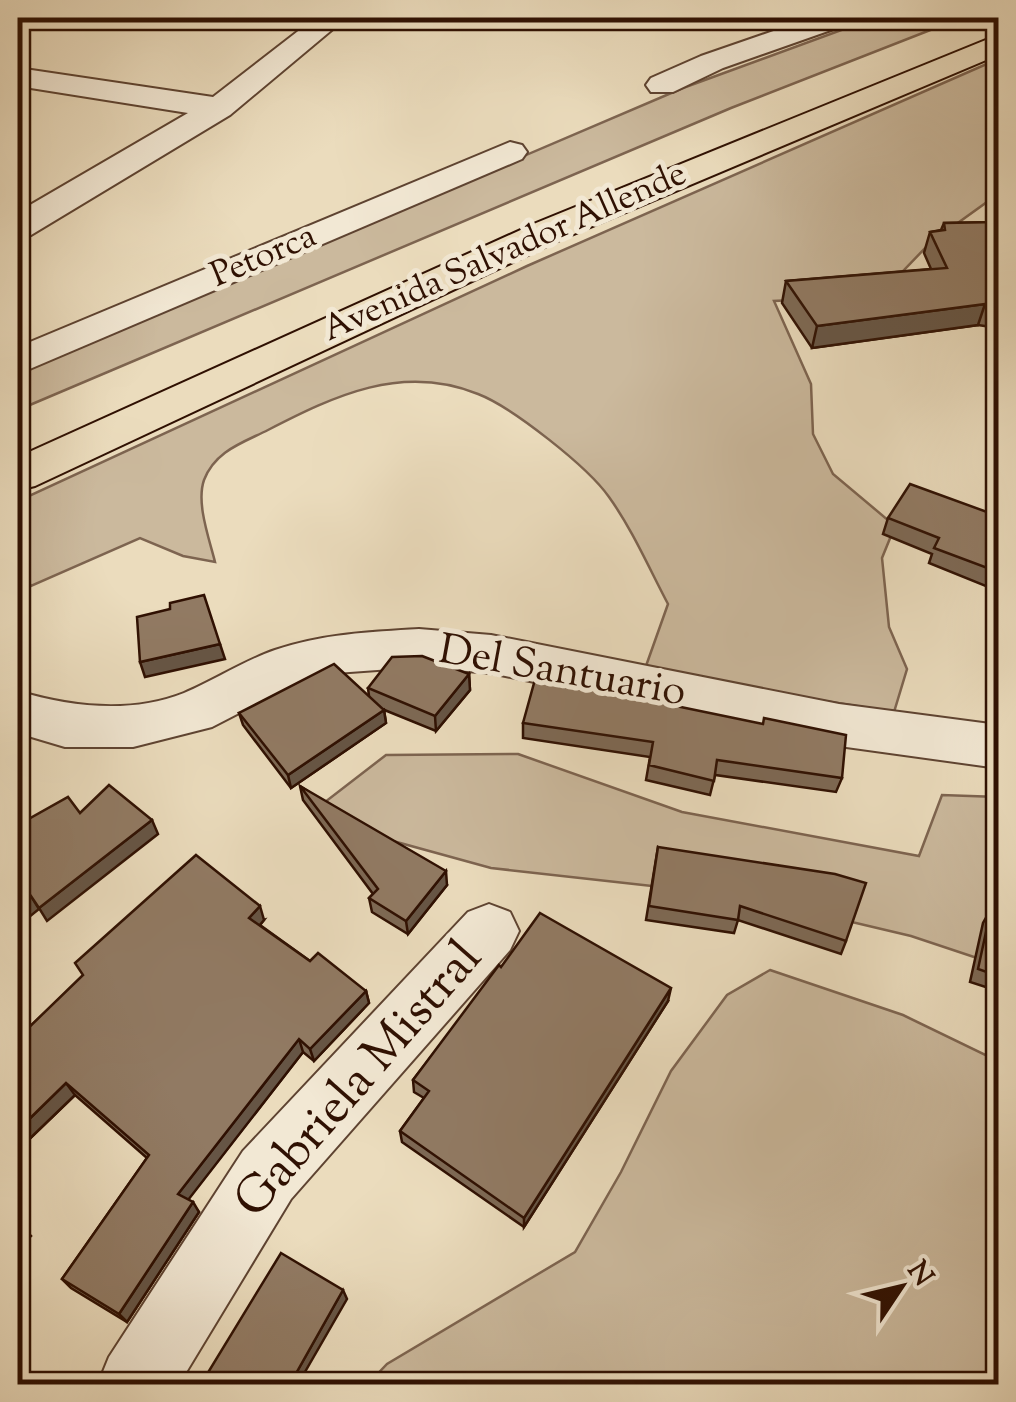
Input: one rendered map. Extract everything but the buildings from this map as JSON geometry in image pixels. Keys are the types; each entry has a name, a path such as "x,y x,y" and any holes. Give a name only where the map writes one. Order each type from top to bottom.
{"highway":[{"name":"Avenida Salvador Allende","path":"18,437 605,182 998,21"},
{"name":"Avenida Salvador Allende","path":"18,475 549,231 998,44"}],"street":[{"path":"18,227 219,108 332,18"},
{"path":"501,18 531,18"},
{"path":"662,84 712,62 838,18"},
{"path":"18,77 219,108"},
{"name":"Petorca","path":"18,362 510,152"},
{"name":"Del Santuario","path":"18,712 65,726 133,726 193,712 288,665 336,654 420,648 490,654 839,726 998,748"},
{"name":"Gabriela Mistral","path":"136,1384 267,1174 490,930"}],"shaded area":[{"path":"874,18 961,18 731,108 18,410 18,372 683,88"},
{"path":"998,59 998,194 930,243 879,296 774,301 811,384 813,434 833,474 895,526 882,558 889,627 907,669 894,712 717,684 646,666 668,604 609,497 584,470 529,424 493,401 450,385 396,383 343,395 222,455 209,470 202,489 204,521 215,562 183,556 140,538 31,586 18,565 18,501 527,266"},
{"path":"518,754 682,812 919,856 942,795 998,797 998,965 911,936 742,896 491,868 393,841 325,802 386,755"},
{"path":"770,970 903,1015 998,1061 998,1384 368,1384 387,1364 575,1252 621,1172 671,1071 727,995"}]}
